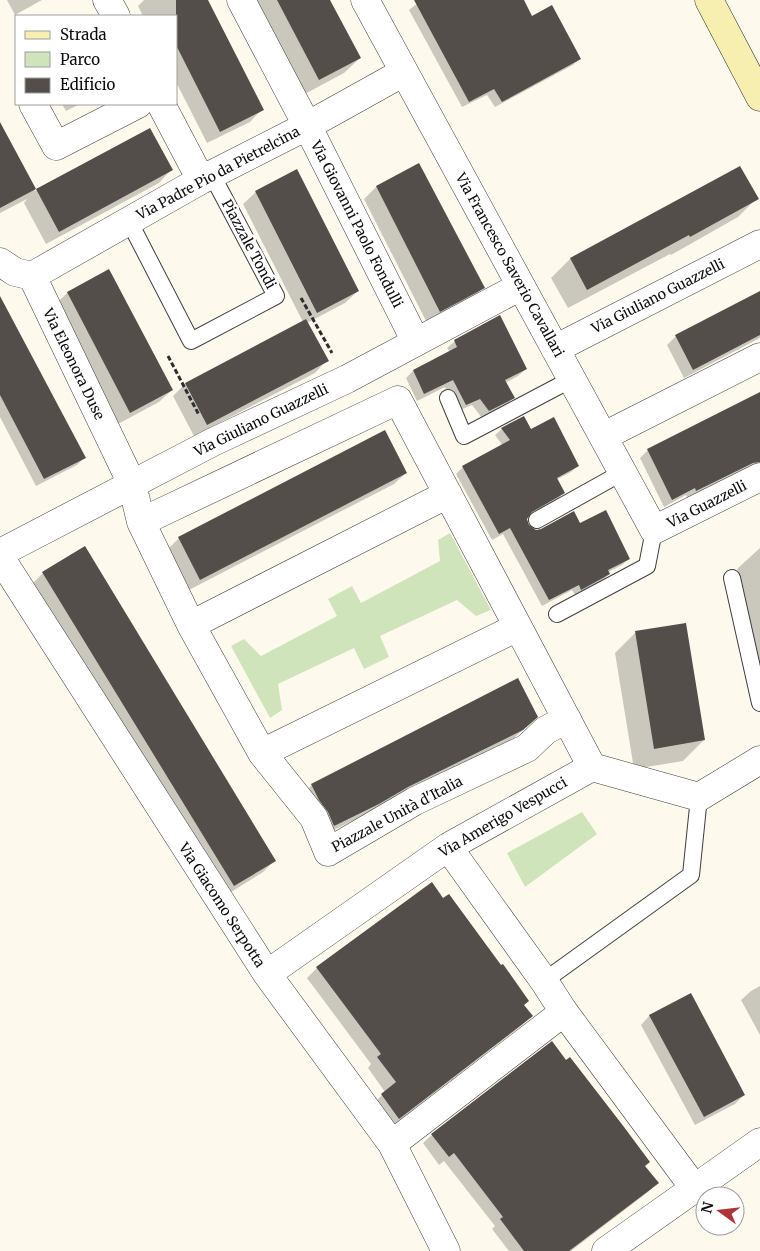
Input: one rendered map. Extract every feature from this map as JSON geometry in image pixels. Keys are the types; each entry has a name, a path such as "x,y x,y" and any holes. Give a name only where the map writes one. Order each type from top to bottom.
{"main road":[{"path":"709,0 760,97"}],"street":[{"path":"107,0 115,15"},
{"name":"Via Giovanni Paolo Fondulli","path":"242,0 416,342"},
{"name":"Via Francesco Saverio Cavallari","path":"364,0 654,530"},
{"name":"Via Padre Pio da Pietrelcina","path":"32,276 207,178 307,126 404,72"},
{"path":"33,105 56,146 136,105"},
{"path":"162,105 207,178"},
{"name":"Via Giuliano Guazzelli","path":"555,348 760,244"},
{"path":"0,262 15,272 32,276"},
{"name":"Via Eleonora Duse","path":"32,276 132,484"},
{"name":"Via Giuliano Guazzelli","path":"0,553 213,442 347,379 520,286"},
{"path":"604,436 760,357"},
{"path":"141,522 398,400 592,767 698,796 760,760"},
{"name":"Via Guazzelli","path":"654,530 760,477"},
{"name":"Piazzale Unità d'Italia","path":"132,484 141,522 191,625 262,753 314,818 328,852 415,801 527,748 546,730 567,719"},
{"path":"191,625 448,494"},
{"name":"Via Giacomo Serpotta","path":"0,558 267,974 392,1144 446,1251"},
{"path":"262,753 518,627"},
{"name":"Via Amerigo Vespucci","path":"267,974 448,847 592,767"},
{"path":"448,847 564,1012 695,1189 606,1251"},
{"path":"392,1144 564,1012"},
{"path":"699,1186 760,1142"}],"lane":[{"name":"Piazzale Tondi","path":"129,221 191,340 276,296 207,178"},
{"path":"448,398 464,436 572,379"},
{"path":"537,520 623,472"},
{"path":"558,614 648,566 654,530"},
{"path":"732,578 760,703"},
{"path":"544,981 691,875 698,796"}],"path":[{"path":"276,296 294,286 347,379"},
{"path":"167,354 213,442"}],"green space":[{"path":"450,533 491,610 476,616 457,600 380,636 389,657 364,669 354,648 278,684 282,710 270,718 231,646 244,639 261,656 337,616 328,599 352,586 361,603 440,561 438,540"},
{"path":"582,812 597,834 525,887 507,853"}],"building":[{"path":"176,0 208,0 264,110 220,132 178,49 178,15 176,15"},
{"path":"277,0 330,0 361,58 319,80"},
{"path":"414,0 524,0 532,16 552,5 581,59 502,102 494,89 469,102"},
{"path":"0,122 36,189 0,208"},
{"path":"150,128 173,170 59,232 36,189"},
{"path":"419,163 485,288 440,312 376,186"},
{"path":"740,166 759,199 587,290 570,258"},
{"path":"297,169 359,291 317,313 255,191"},
{"path":"109,269 173,390 130,413 67,292"},
{"path":"760,291 760,335 693,370 675,335"},
{"path":"0,296 86,458 44,479 0,395"},
{"path":"500,315 527,369 505,380 515,398 489,411 480,399 466,405 453,380 424,394 413,370 457,347 454,340"},
{"path":"306,319 329,361 207,425 185,383"},
{"path":"760,392 760,462 753,463 696,491 695,488 672,500 647,449"},
{"path":"524,416 531,429 554,417 579,466 557,478 565,493 532,512 527,519 529,525 536,530 541,529 574,511 580,523 606,510 630,559 608,570 610,574 581,590 579,585 549,600 510,528 499,534 462,466 510,440 501,428"},
{"path":"385,430 407,473 200,580 178,537"},
{"path":"85,546 276,861 234,886 42,572"},
{"path":"686,623 705,740 654,749 635,631"},
{"path":"518,678 538,717 523,730 334,826 311,784"},
{"path":"432,882 443,898 449,894 501,965 503,964 529,1001 524,1005 533,1016 399,1119 381,1094 396,1082 377,1057 381,1054 316,967"},
{"path":"691,993 745,1095 704,1117 649,1015"},
{"path":"552,1041 566,1060 570,1057 624,1127 650,1162 645,1166 659,1183 569,1251 524,1251 500,1219 503,1217 454,1153 449,1157 431,1134"}]}
